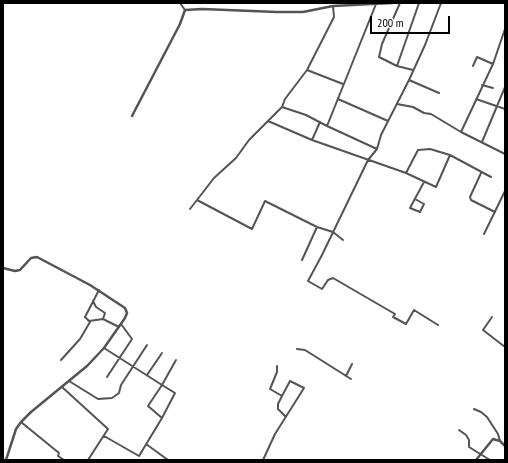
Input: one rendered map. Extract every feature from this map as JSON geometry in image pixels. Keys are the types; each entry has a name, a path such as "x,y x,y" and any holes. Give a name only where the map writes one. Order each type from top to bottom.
{"street":[{"path":"180,3 185,10"},
{"path":"185,10 202,9 303,12 333,6 391,3"},
{"path":"400,3 382,44 379,56 397,66 413,70"},
{"path":"397,66 419,3"},
{"path":"438,325 414,310 406,324 393,317 395,314 333,278 328,280 322,289 308,281 368,160 377,149 381,135 409,80 442,3"},
{"path":"327,126 376,4"},
{"path":"190,209 214,178 236,158 249,140 282,107 285,98 307,70 334,17 333,6"},
{"path":"132,116 180,24 185,10"},
{"path":"461,132 493,64 505,29"},
{"path":"473,66 477,57 493,64"},
{"path":"307,70 343,84"},
{"path":"409,80 440,93"},
{"path":"482,86 493,88"},
{"path":"482,142 505,88"},
{"path":"338,99 389,121"},
{"path":"476,99 505,109"},
{"path":"397,104 413,107 424,114 430,114 461,132 505,154"},
{"path":"282,107 306,115 377,149"},
{"path":"268,121 312,140 406,173 436,187 450,155"},
{"path":"312,140 320,122"},
{"path":"406,173 418,150 430,148 450,155 481,173 491,177"},
{"path":"481,173 470,197 471,200 495,212"},
{"path":"415,199 424,204 420,212 410,208 424,182"},
{"path":"484,234 505,192"},
{"path":"197,200 252,229 265,201 317,227 333,232 343,240"},
{"path":"302,260 317,227"},
{"path":"3,268 15,271 20,270 31,258 37,256 99,290 127,311 125,318 104,348 87,366 21,422 16,429 6,460"},
{"path":"89,321 85,317 99,290"},
{"path":"93,301 96,307 105,313 103,319"},
{"path":"492,317 483,330 505,346"},
{"path":"89,321 103,319 120,325 132,338 106,377"},
{"path":"62,360 80,339 90,322 89,321"},
{"path":"69,381 98,399 112,398 119,393 121,385 147,345"},
{"path":"104,348 175,393 137,460"},
{"path":"296,349 305,350 351,379"},
{"path":"147,375 162,353"},
{"path":"162,418 148,406 176,360"},
{"path":"346,376 352,364"},
{"path":"276,366 277,372 270,389 282,396"},
{"path":"263,460 275,434 286,417 304,388 290,381 278,404 278,409 286,417"},
{"path":"62,387 89,410 108,429 88,460"},
{"path":"474,409 482,412 487,417 498,434 500,441 505,446"},
{"path":"21,422 59,453 58,456 64,460"},
{"path":"459,430 466,435 469,440 470,447 490,460"},
{"path":"104,436 139,456"},
{"path":"476,460 493,439 500,441"},
{"path":"146,444 168,460"}]}
